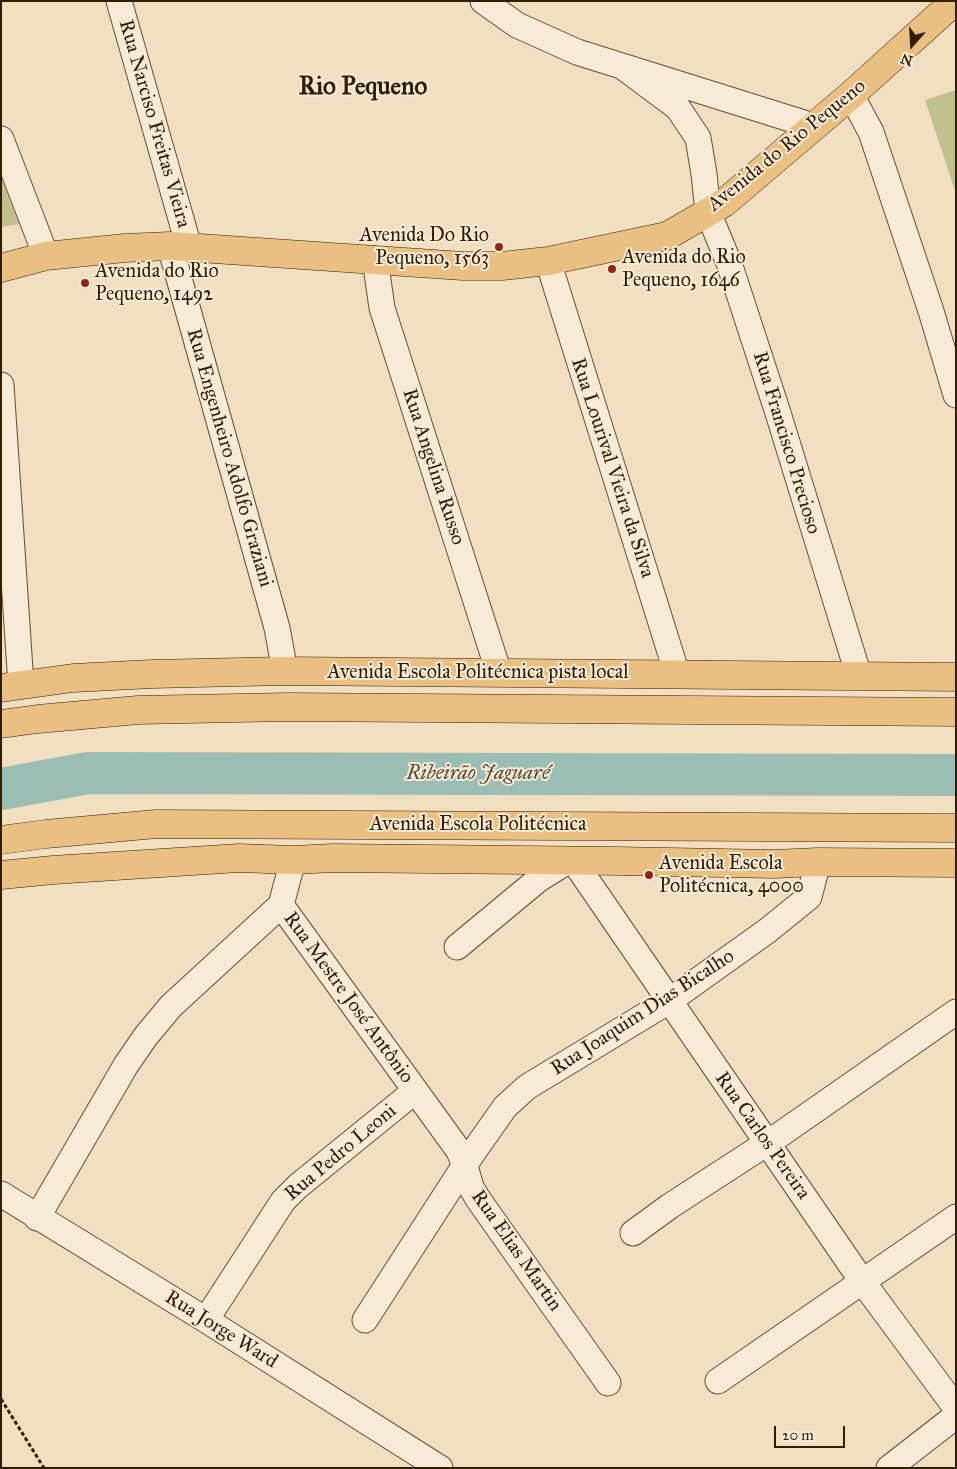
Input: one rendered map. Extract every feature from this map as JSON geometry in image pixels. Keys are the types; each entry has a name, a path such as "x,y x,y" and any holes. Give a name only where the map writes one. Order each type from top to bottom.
{"main road":[{"name":"Avenida do Rio Pequeno","path":"1,268 46,256 124,248 179,246 463,266 502,266 548,261 667,236 724,203 851,95 955,1"},
{"name":"Avenida Escola Politécnica pista local","path":"11,686 73,678 285,671 956,677"},
{"path":"1,724 138,710 288,707 956,712"},
{"name":"Avenida Escola Politécnica","path":"1,840 156,824 956,828"},
{"name":"Avenida Escola Politécnica","path":"1,875 239,858 293,860 333,858 570,860 774,864 818,862 956,862"}],"street":[{"name":"Rua Narciso Freitas Vieira","path":"119,1 179,246"},
{"path":"483,1 517,25 577,52 814,126"},
{"name":"Rua Francisco Precioso","path":"623,67 678,108 698,138 708,212 729,263 772,394 859,676"},
{"path":"851,95 871,132 931,311 956,395"},
{"path":"1,139 46,256"},
{"name":"Rua Engenheiro Adolfo Graziani","path":"179,246 277,628 285,671"},
{"name":"Rua Angelina Russo","path":"374,259 382,308 499,673"},
{"name":"Rua Lourival Vieira da Silva","path":"548,261 676,674"},
{"path":"1,384 11,686"},
{"name":"Rua Mestre José Antônio","path":"37,1218 126,1065 146,1036 171,1006 281,905 293,860"},
{"path":"457,947 539,879 570,860"},
{"name":"Rua Carlos Pereira","path":"570,860 634,947 669,1001 862,1281 956,1408"},
{"name":"Rua Joaquim Dias Bicalho","path":"365,1320 472,1154 505,1107 527,1087 669,1001 767,931 809,897 818,862"},
{"name":"Rua Mestre José Antônio","path":"281,905 415,1090"},
{"path":"633,1233 956,1012"},
{"name":"Rua Elias Martin","path":"415,1090 459,1151 471,1187 478,1199 608,1383"},
{"name":"Rua Pedro Leoni","path":"206,1320 283,1201 298,1186 415,1090"},
{"name":"Rua Jorge Ward","path":"1,1194 37,1218 206,1320 440,1468"},
{"path":"718,1381 956,1217"},
{"path":"889,1468 956,1416"}],"path":[{"path":"1,1399 44,1468"}],"green space":[{"path":"956,90 956,194 925,100"},
{"path":"1,178 19,224 1,227"}],"waterway":[{"name":"Ribeirão Jaguaré","path":"1,789 88,773 956,775"}],"place":[{"name":"Avenida Do Rio Pequeno, 1563","path":"499,247"},
{"name":"Avenida do Rio Pequeno, 1646","path":"612,269"},
{"name":"Avenida do Rio Pequeno, 1492","path":"85,283"},
{"name":"Avenida Escola Politécnica, 4000","path":"649,875"}],"district":[{"name":"Rio Pequeno","path":"363,88"}]}
